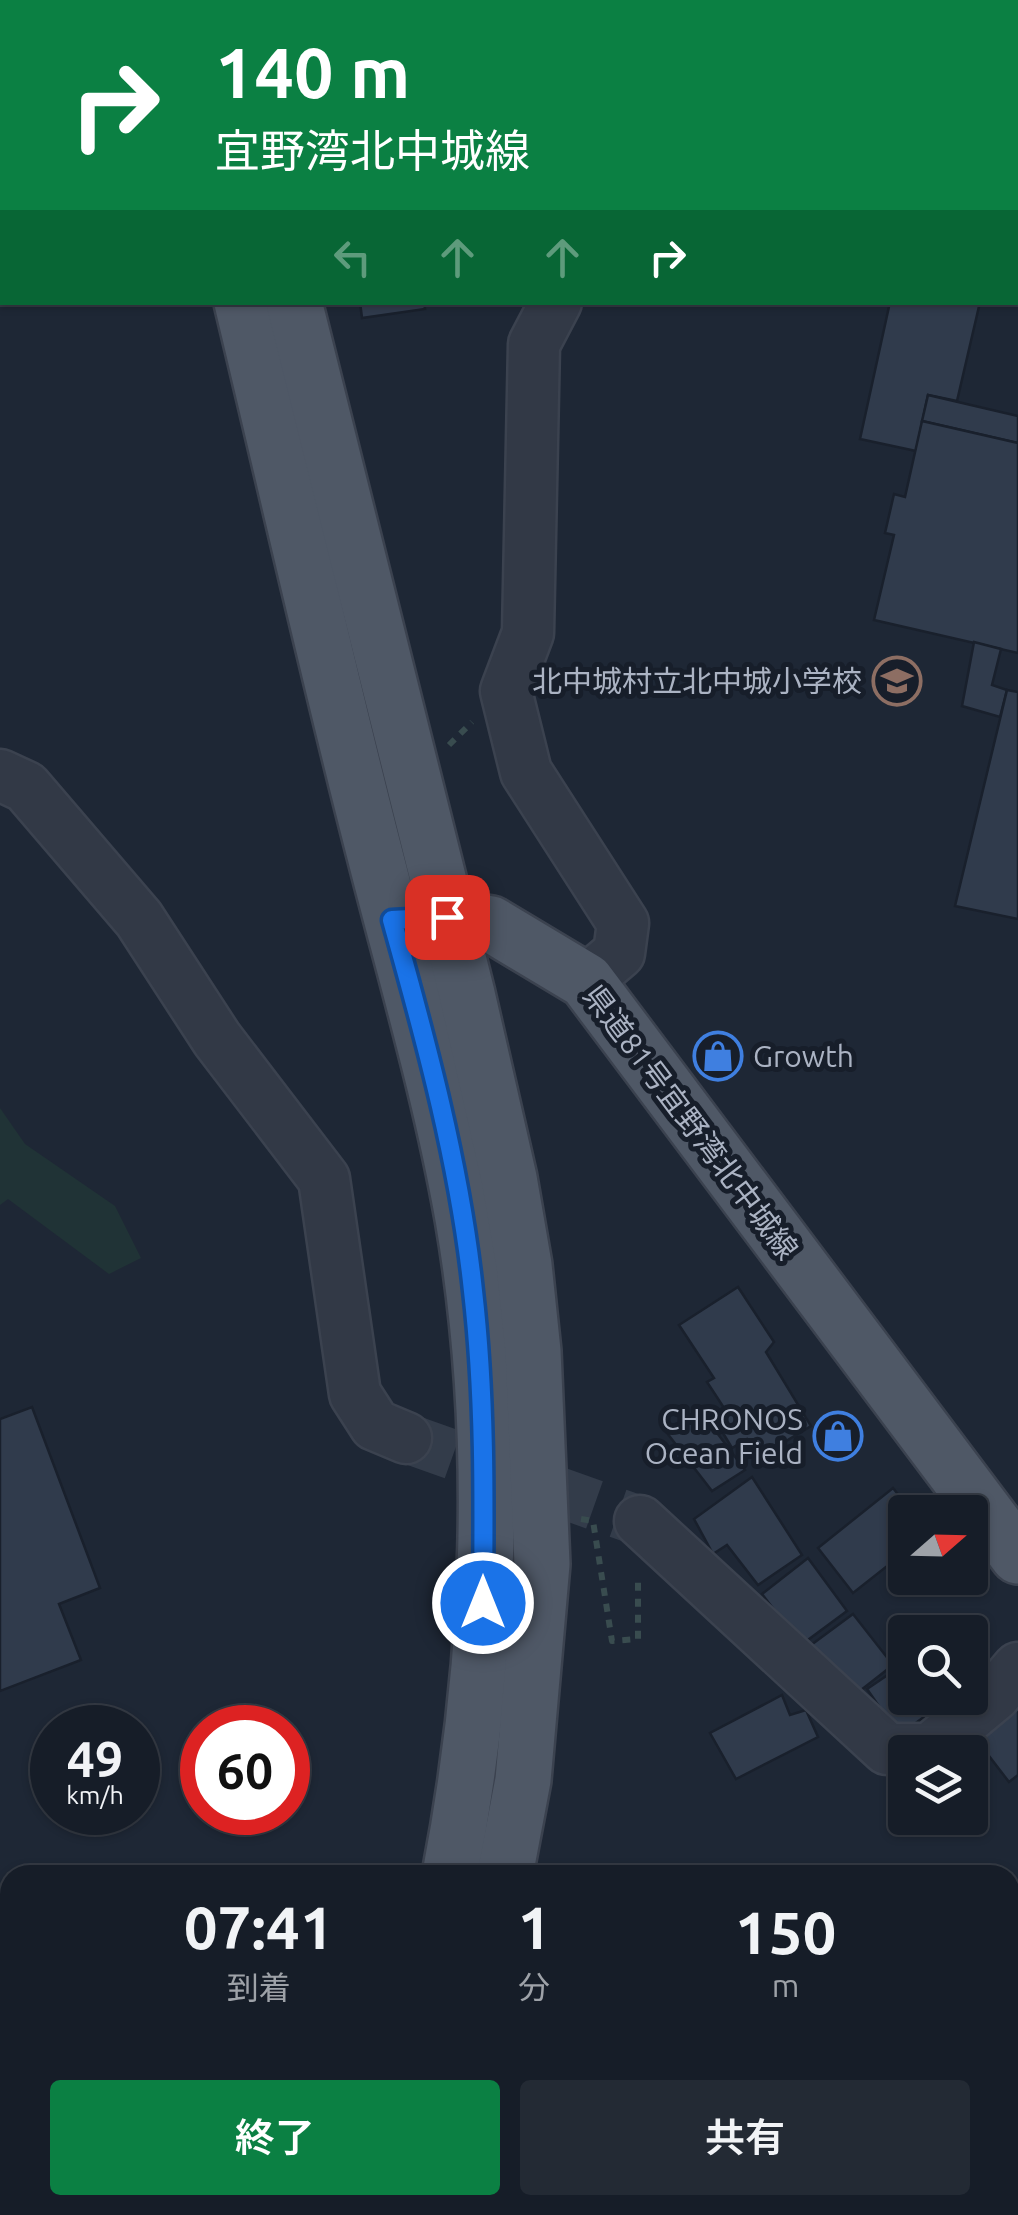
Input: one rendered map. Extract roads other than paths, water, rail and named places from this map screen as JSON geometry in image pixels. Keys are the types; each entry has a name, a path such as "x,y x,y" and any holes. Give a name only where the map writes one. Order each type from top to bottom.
{"main road":[{"path":"243,305 413,993 462,1216 480,1372 483,1603 468,1779 452,1865"},
{"path":"295,305 447,917 509,1178 524,1265 534,1351 542,1564 523,1780 507,1865"},
{"name":"県道81号宜野湾北中城線","path":"392,920 447,917 491,924 586,981 1018,1556"}],"street":[{"path":"554,305 534,344 528,633 506,691 526,772 622,923 620,953 586,981"},
{"path":"0,775 26,788 139,919 217,1039 324,1179 355,1394 374,1424 406,1438"},
{"path":"624,1535 887,1749 930,1749 995,1695 1018,1668"}],"tunnel":[{"path":"406,1438 640,1521"}],"place":[{"name":"北中城村立北中城小学校","path":"897,681"},
{"name":"Growth","path":"718,1056"},
{"name":"CHRONOS Ocean Field","path":"838,1436"}]}
